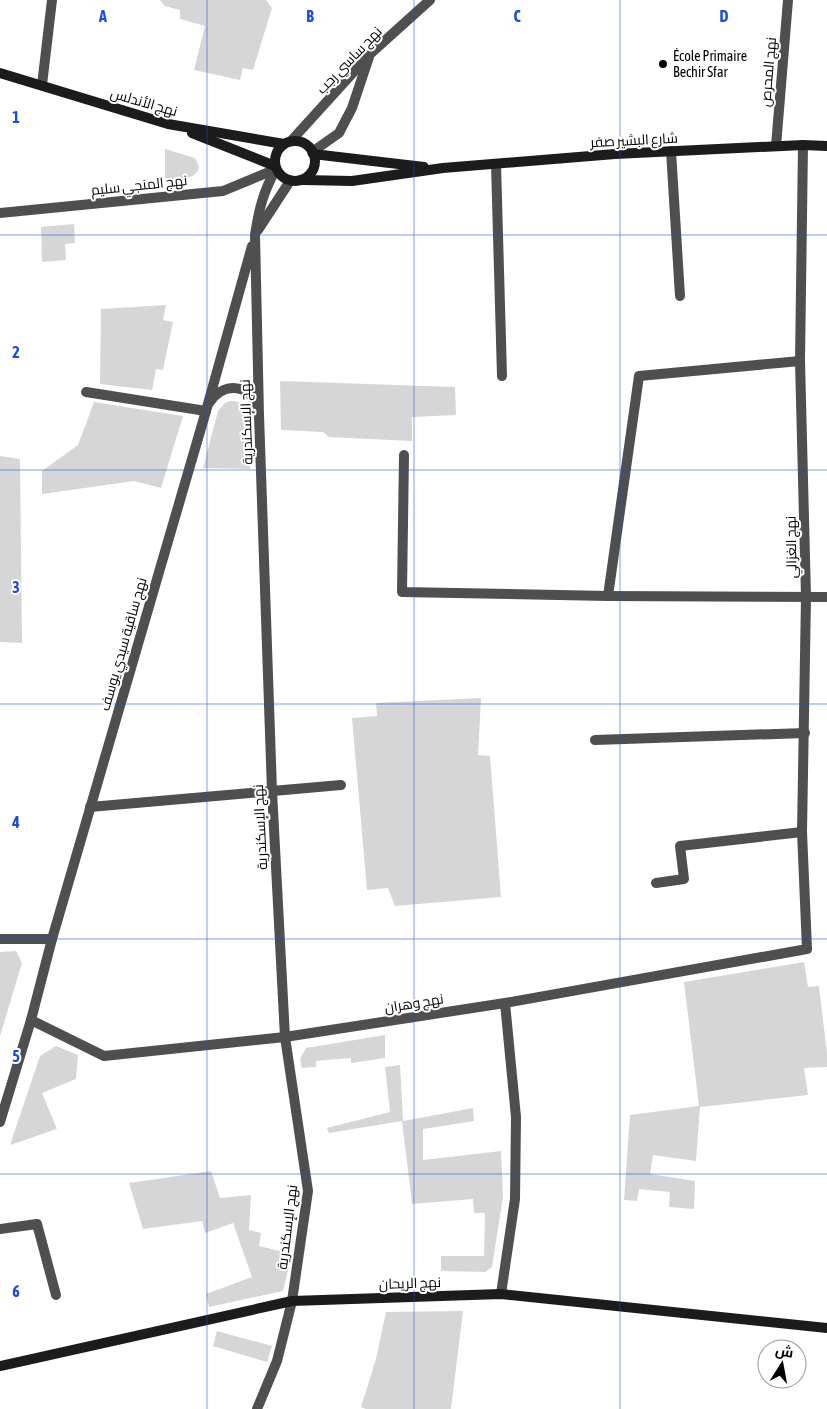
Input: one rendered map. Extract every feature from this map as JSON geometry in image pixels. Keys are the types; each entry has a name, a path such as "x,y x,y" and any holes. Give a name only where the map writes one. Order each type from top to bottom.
{"street":[{"path":"42,85 52,0"},
{"name":"نهج ساسي رجب","path":"287,143 370,54 430,0"},
{"name":"نهج المحرص","path":"776,146 788,0"},
{"path":"313,153 339,133 352,108 370,54"},
{"name":"نهج الأندلس","path":"0,74 168,124 287,143"},
{"path":"168,124 275,167 279,174 290,181 303,180 312,172 315,160 313,153 303,143 287,143 276,153 275,167 259,210 255,235"},
{"name":"نهج الغزالي","path":"803,145 800,361 806,597 802,832 807,949"},
{"name":"شارع البشير صفر","path":"303,180 352,181 443,168 615,154 776,146 827,146"},
{"path":"671,151 680,296"},
{"name":"شارع البشير صفر","path":"313,153 443,168"},
{"path":"496,164 502,376"},
{"name":"نهج المنجي سليم","path":"0,213 223,191 275,167"},
{"name":"نهج ساقية سيدي يوسف","path":"0,1122 31,1020 52,939 206,411 255,235 290,181"},
{"name":"نهج الإسكندرية","path":"255,235 259,416 272,791 286,1037 308,1191 292,1301 277,1361 258,1409"},
{"path":"608,596 639,376 800,361"},
{"path":"86,392 206,411 214,396 220,391 236,388 243,390 254,399 259,416"},
{"path":"404,455 402,592 608,596 827,597"},
{"path":"595,740 805,733"},
{"path":"90,807 341,785"},
{"path":"656,883 684,879 680,846 802,832"},
{"path":"0,939 52,939"},
{"name":"نهج وهران","path":"31,1020 104,1056 286,1037 504,1003 807,949"},
{"path":"500,1294 515,1199 516,1118 504,1003"},
{"path":"0,1229 37,1224 56,1295"},
{"name":"نهج الريحان","path":"0,1366 292,1301 500,1294 827,1328"}],"shaded area":[{"path":"160,0 266,0 272,8 253,70 243,68 240,80 194,70 205,26 180,19 180,10 165,6"},
{"path":"165,149 195,158 199,167 197,172 190,177 165,180"},
{"path":"74,224 75,243 65,244 66,260 42,262 41,227"},
{"path":"166,305 163,320 173,322 163,370 156,369 152,390 100,384 101,309"},
{"path":"280,381 455,387 456,415 412,417 412,441 329,437 323,432 281,430"},
{"path":"230,401 242,403 250,414 250,469 203,468 218,411 225,403"},
{"path":"94,402 183,416 161,488 134,481 42,494 42,471 78,445"},
{"path":"0,456 20,459 22,643 0,642"},
{"path":"481,698 478,755 490,756 501,897 395,906 388,888 367,890 352,718 377,716 376,703"},
{"path":"16,951 22,963 0,1036 0,952"},
{"path":"804,962 808,987 819,986 827,1053 827,1067 804,1068 808,1095 700,1107 696,1161 653,1155 650,1174 695,1181 694,1209 669,1207 670,1192 639,1189 637,1201 624,1200 630,1115 699,1106 684,982"},
{"path":"385,1035 385,1058 351,1063 351,1058 316,1061 316,1067 302,1068 300,1059 306,1048"},
{"path":"56,1046 78,1055 76,1079 42,1093 57,1129 10,1145 40,1056"},
{"path":"400,1065 403,1121 473,1108 474,1121 423,1129 423,1160 501,1151 503,1197 492,1267 485,1272 441,1271 441,1256 484,1256 485,1213 474,1213 473,1199 412,1204 402,1121 329,1133 327,1128 390,1112 385,1067"},
{"path":"211,1171 220,1198 251,1195 249,1230 261,1233 259,1246 292,1254 283,1291 209,1307 206,1294 252,1277 233,1223 205,1233 202,1221 143,1229 129,1183"},
{"path":"463,1311 451,1409 366,1409 361,1407 376,1359 386,1312"},
{"path":"217,1331 272,1346 267,1362 213,1346"}],"place":[{"name":"École Primaire Bechir Sfar","path":"663,64"}]}
